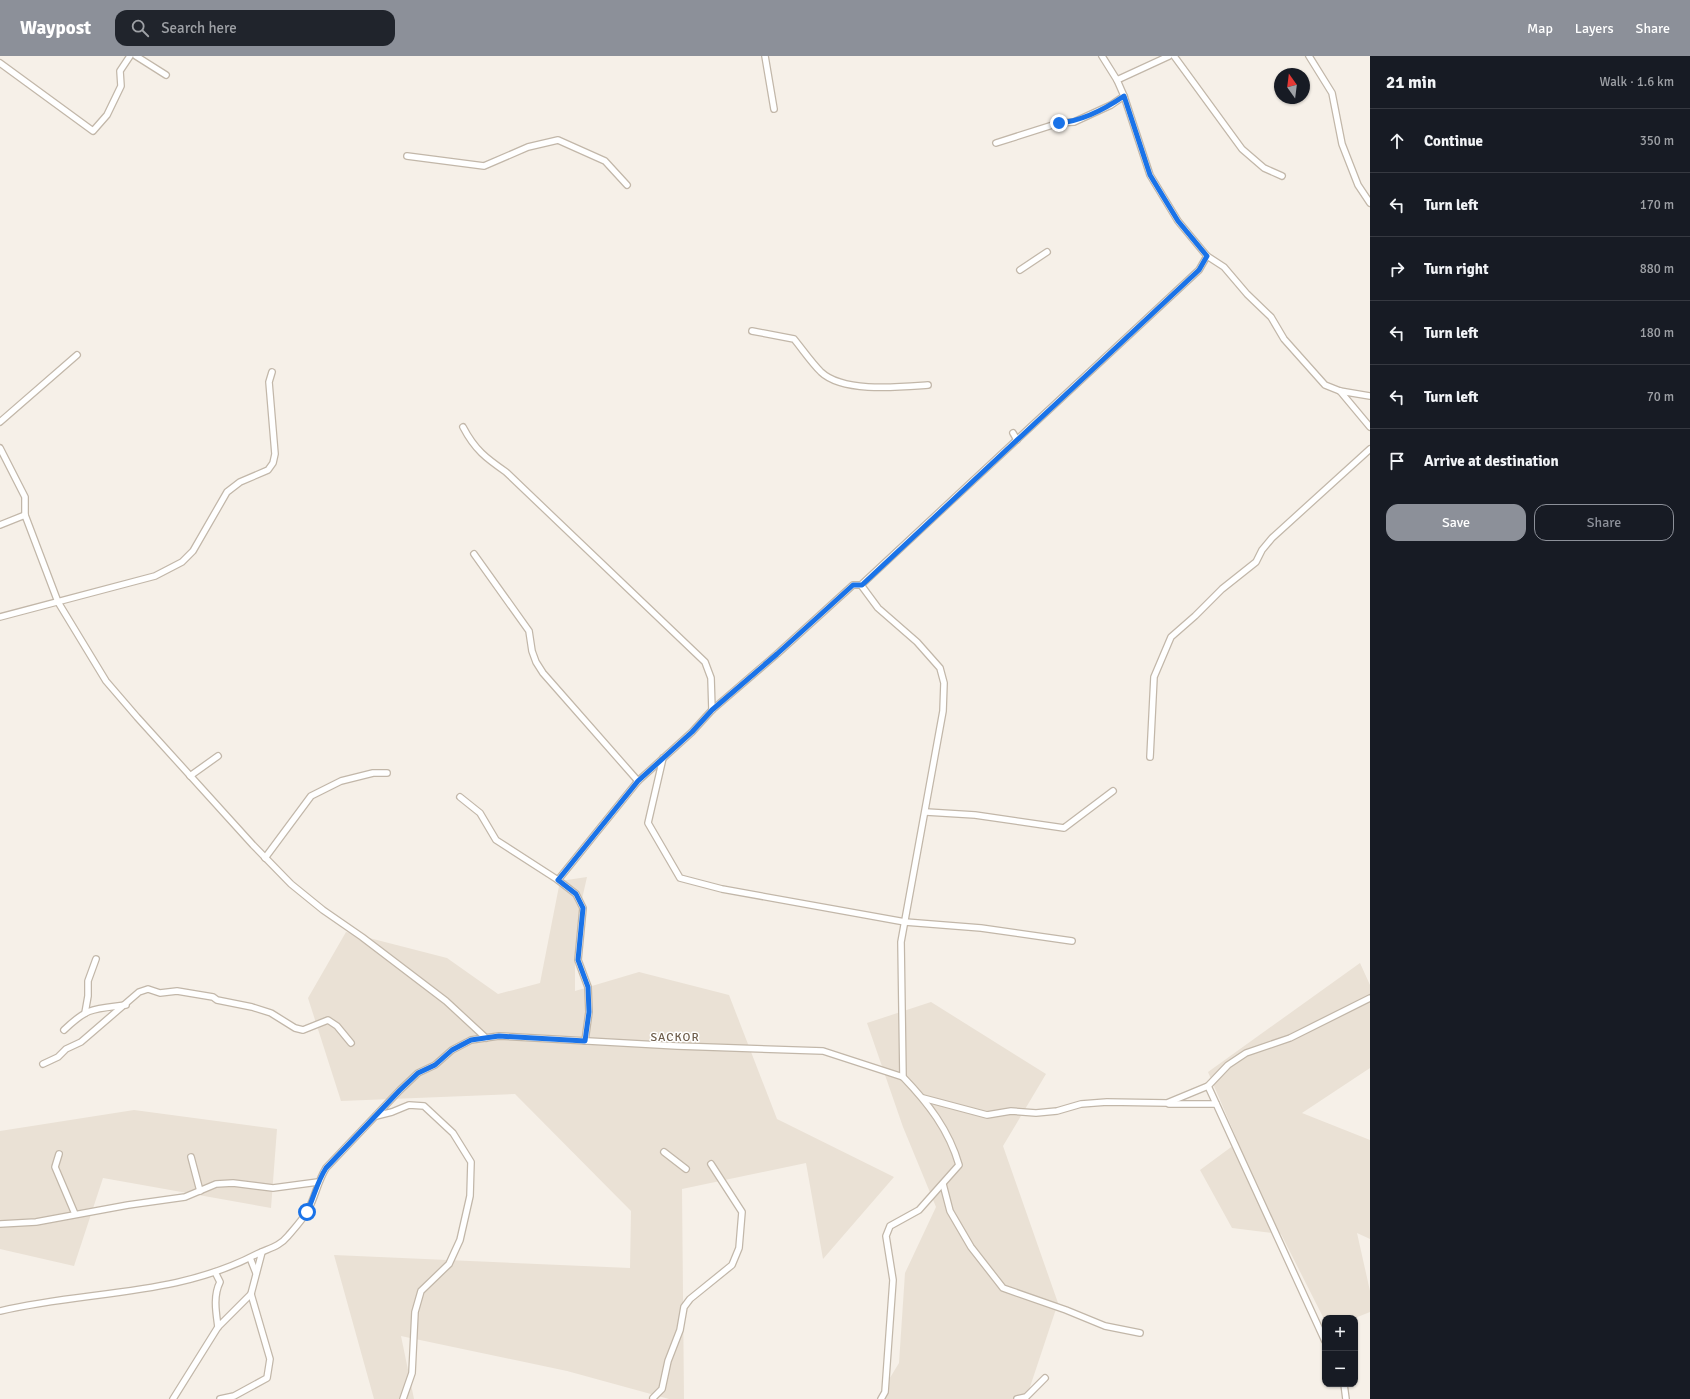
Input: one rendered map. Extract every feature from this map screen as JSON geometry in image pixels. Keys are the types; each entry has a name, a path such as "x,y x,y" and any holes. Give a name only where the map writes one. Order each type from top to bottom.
{"street":[{"path":"0,63 93,131 107,115 121,86 120,71 130,56"},
{"path":"136,56 166,75"},
{"path":"765,56 774,109"},
{"path":"1102,56 1117,80 1124,96 1150,175 1178,221 1207,256 1224,267 1247,294 1271,317 1284,339 1325,385 1340,391 1370,396"},
{"path":"1117,80 1169,56"},
{"path":"1174,56 1242,149 1264,168 1282,176"},
{"path":"1310,56 1332,93 1342,144 1358,185 1370,203"},
{"path":"996,143 1059,123 1074,122 1111,105 1124,96"},
{"path":"407,156 484,166 528,147 558,140 605,161 627,184"},
{"path":"1020,270 1047,252"},
{"path":"558,880 638,781 692,732 712,710 777,654 853,585 862,585 1199,270 1207,256"},
{"path":"752,331 794,339 822,373 836,381 874,389 928,385"},
{"path":"0,422 77,355"},
{"path":"0,617 155,576 182,562 193,550 227,492 240,482 268,470 273,463 274,454 269,382 272,372"},
{"path":"1340,391 1370,427"},
{"path":"463,428 472,443 482,455 506,472 705,662 710,678 712,710"},
{"path":"1013,433 1017,440"},
{"path":"0,448 25,497 25,515 58,602 106,682 265,858 291,884 323,910 362,937 446,1001 486,1038"},
{"path":"1150,756 1154,677 1171,637 1222,590 1256,562 1262,550 1272,538 1370,449"},
{"path":"0,525 25,515"},
{"path":"474,554 528,631 532,651 536,662 543,673 638,781"},
{"path":"862,585 878,608 917,642 940,668 944,683 943,711 926,812 901,942 903,1077"},
{"path":"190,776 218,756"},
{"path":"663,758 648,823 680,878 722,889 905,922 981,928 1072,941"},
{"path":"265,858 311,796 341,781 373,773 387,773"},
{"path":"926,812 975,815 1064,828 1113,791"},
{"path":"460,797 480,813 496,840 558,880 576,894 583,908 578,960 588,987 589,1012 585,1041"},
{"path":"85,1012 88,981 96,959"},
{"path":"43,1064 58,1056 66,1049 81,1042 126,1005 139,992 148,989 160,993 177,991 252,1007 271,1013 295,1028 303,1030 328,1020 337,1026 351,1042"},
{"path":"1167,1104 1208,1086 1228,1065 1246,1053 1290,1038 1370,998"},
{"path":"64,1030 85,1012 95,1008 126,1005"},
{"path":"0,1311 36,1304 154,1288 196,1279 277,1247 307,1212 318,1182 326,1168 418,1073 435,1065 452,1050 471,1040 499,1036 585,1041 823,1050 903,1077 923,1098 946,1131 954,1148 959,1165 919,1210 894,1223 888,1230 886,1236 892,1280 889,1360 885,1392 881,1399"},
{"path":"1208,1086 1322,1334"},
{"path":"923,1098 987,1115 1011,1111 1036,1113 1057,1111 1081,1104 1107,1102 1216,1104"},
{"path":"375,1116 392,1112 409,1105 424,1106 453,1133 471,1162 470,1196 460,1240 449,1264 421,1291 415,1312 412,1373 403,1399"},
{"path":"664,1152 686,1169"},
{"path":"59,1154 55,1167 75,1214"},
{"path":"191,1157 200,1191"},
{"path":"653,1398 662,1389 668,1361 680,1330 684,1307 690,1299 732,1265 739,1248 742,1212 711,1164"},
{"path":"0,1224 36,1222 75,1214 185,1197 216,1184 273,1188 318,1182"},
{"path":"943,1184 950,1211 967,1241 1003,1288 1066,1310 1105,1326 1140,1333"},
{"path":"220,1399 234,1396 267,1378 270,1359 251,1294 262,1252"},
{"path":"250,1258 256,1273"},
{"path":"215,1272 220,1282 216,1290 218,1327"},
{"path":"173,1399 218,1327 251,1294"},
{"path":"1017,1399 1026,1397 1045,1378"},
{"path":"1344,1387 1346,1399"}],"shaded area":[{"path":"587,877 580,908 575,960 575,991 639,972 729,995 777,1119 894,1177 823,1259 806,1163 682,1189 684,1399 669,1399 567,1371 401,1336 414,1399 374,1399 334,1255 630,1268 631,1211 515,1094 341,1101 308,998 346,932 447,958 498,994 540,983 560,881"},
{"path":"1360,963 1370,985 1370,1068 1302,1113 1370,1140 1370,1239 1357,1233 1370,1291 1370,1312 1358,1317 1358,1315 1322,1315 1281,1234 1232,1228 1200,1170 1238,1142 1208,1072"},
{"path":"931,1002 1046,1074 1003,1146 1058,1303 1026,1399 877,1399 899,1363 905,1273 936,1207 903,1127 867,1023"},
{"path":"134,1110 277,1129 271,1208 103,1178 74,1266 0,1249 0,1131"}],"district":[{"name":"SACKOR","path":"675,1037"}],"route":[{"path":"307,1212 318,1182 326,1168 418,1073 435,1065 452,1050 471,1040 499,1036 585,1041 589,1012 588,987 578,960 583,908 576,894 558,880 638,781 692,732 712,710 777,654 853,585 862,585 1199,270 1207,256 1178,221 1150,175 1124,96 1111,105 1074,122 1059,123"}]}
